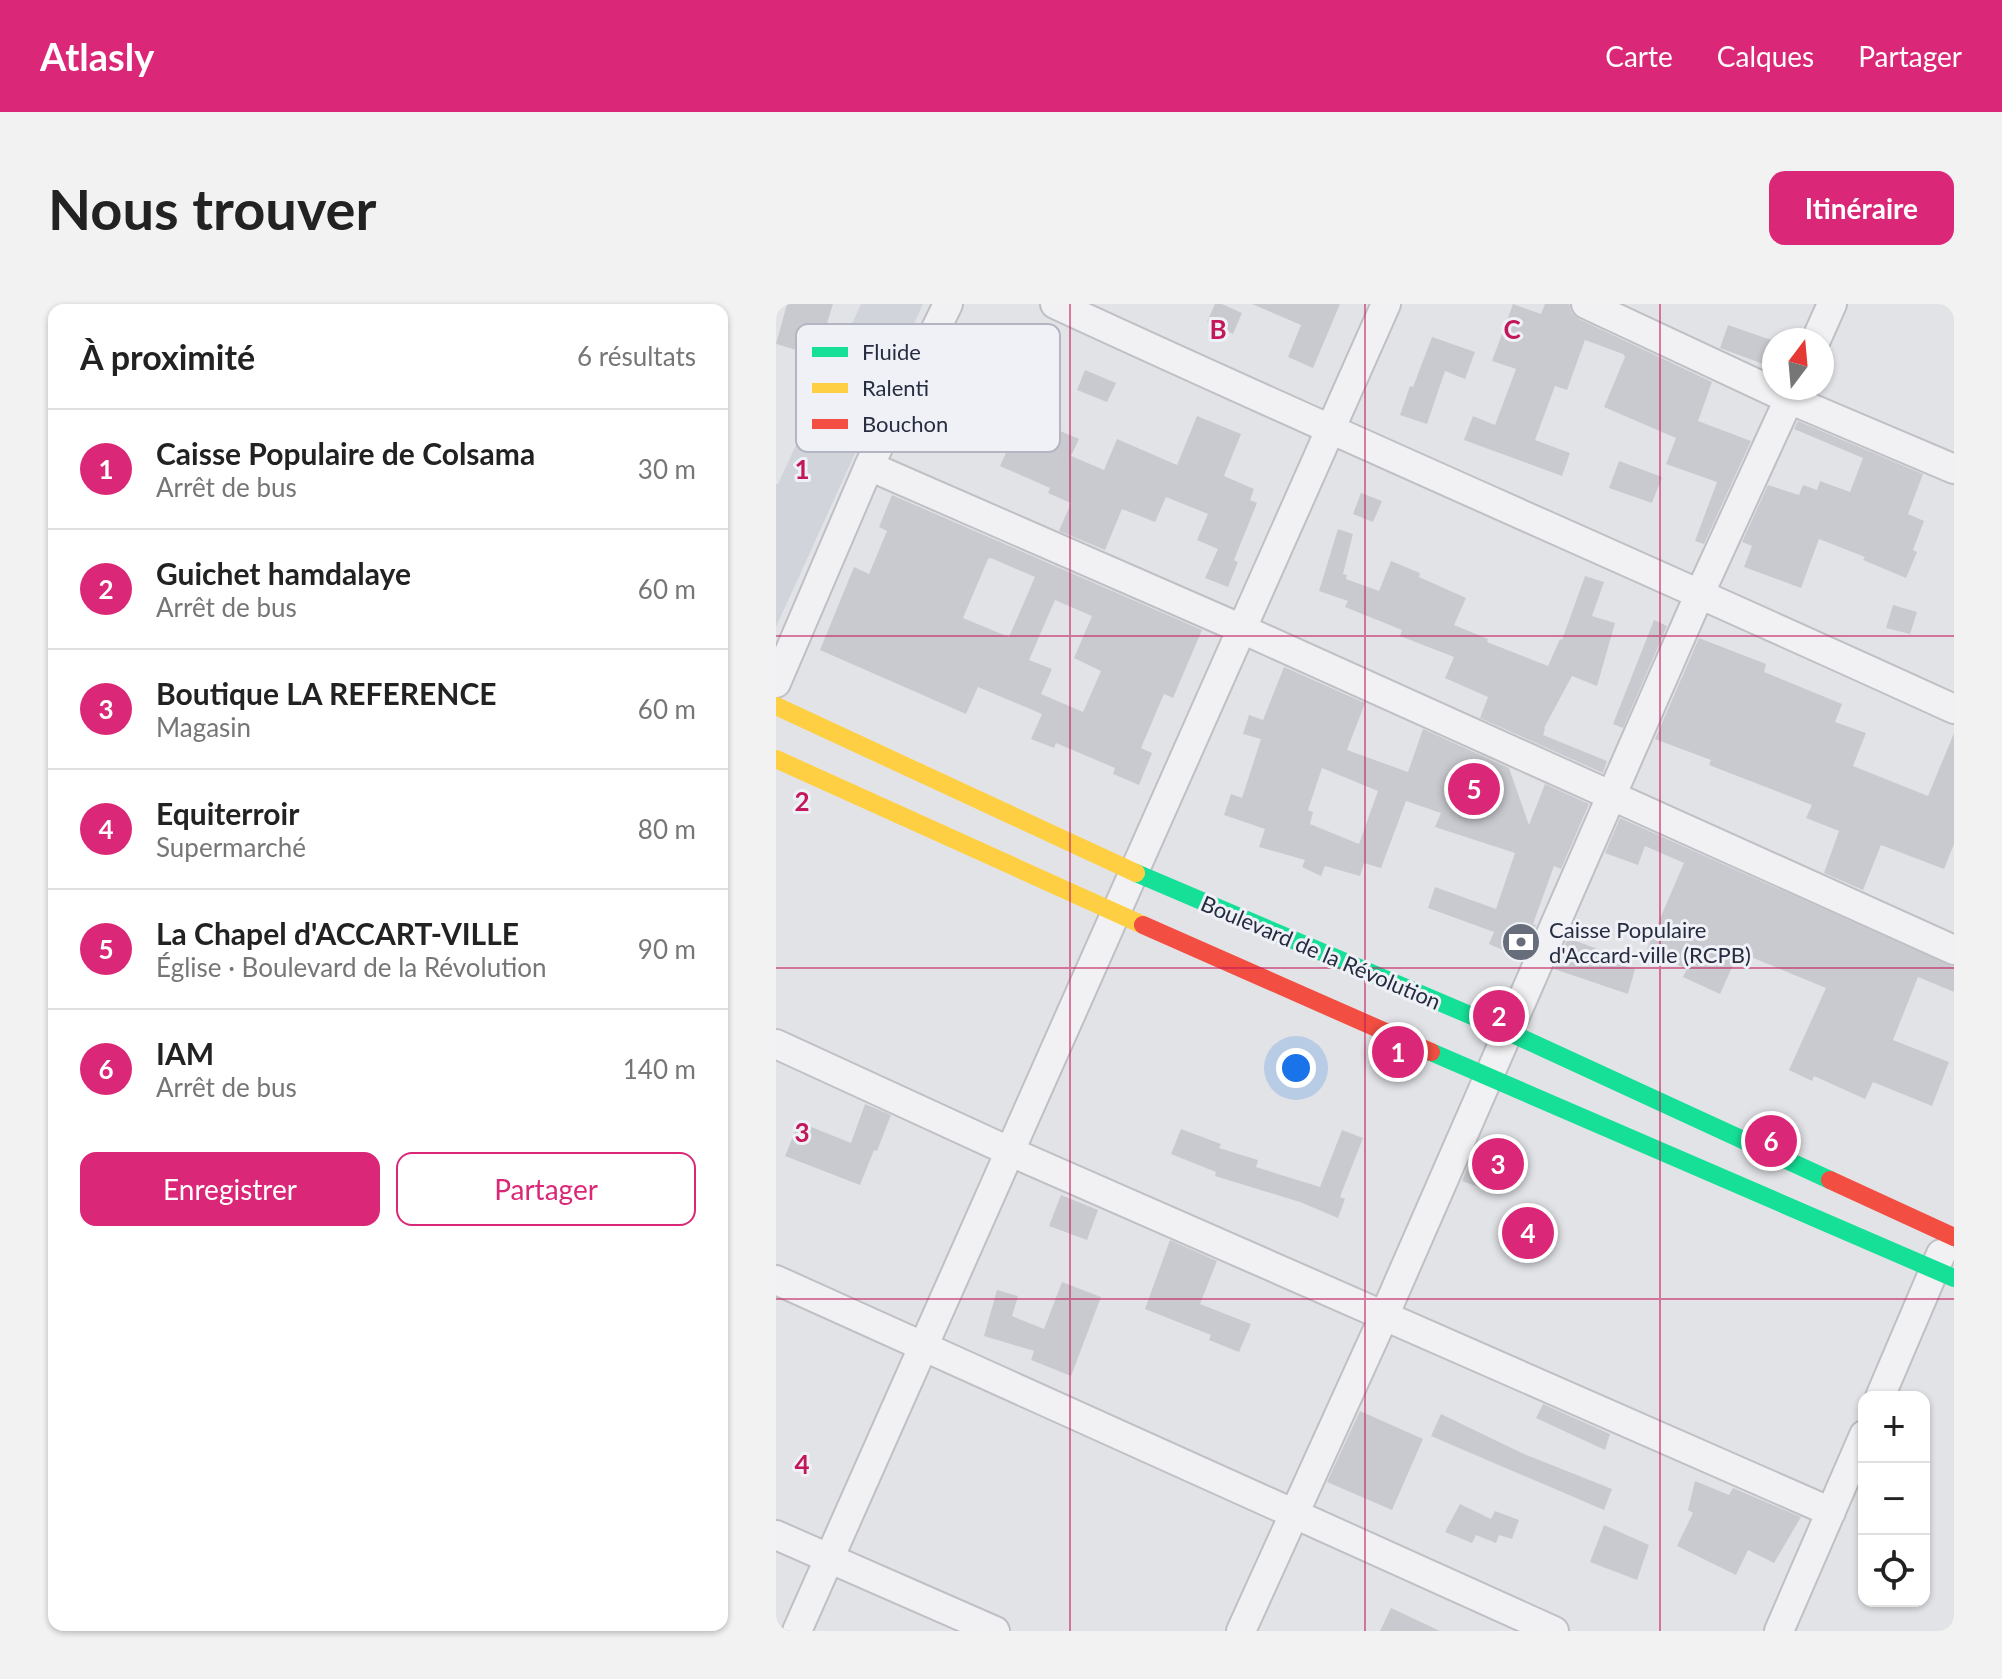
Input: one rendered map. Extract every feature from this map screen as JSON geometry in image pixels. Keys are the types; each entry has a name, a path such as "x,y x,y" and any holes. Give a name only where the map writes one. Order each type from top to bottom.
{"main road":[{"name":"Boulevard de la Révolution","path":"776,706 1134,872 1508,1032 1952,1233"},
{"name":"Boulevard de la Révolution","path":"776,759 1489,1078 1944,1274"}],"street":[{"path":"938,324 948,304"},
{"path":"1055,304 1330,431 1700,593 1954,709"},
{"path":"797,1631 1386,304"},
{"path":"1586,304 1762,381"},
{"path":"1821,328 1832,304"},
{"path":"1241,1631 1384,1316 1700,593 1788,400"},
{"path":"1804,400 1954,469"},
{"path":"776,683 876,452"},
{"path":"869,466 1242,629 1954,950"},
{"path":"776,1044 1011,1152 1831,1512"},
{"path":"1883,1391 1944,1274 1952,1233"},
{"path":"776,1280 1554,1631"},
{"path":"1779,1631 1858,1449"},
{"path":"776,1535 995,1631"}],"shaded area":[{"path":"861,304 923,304 914,324 852,324"},
{"path":"796,445 796,452 856,452 776,627 776,484"}],"building":[{"path":"787,304 833,304 827,324 796,324 796,350 776,344"},
{"path":"1215,304 1242,313 1233,334 1207,322"},
{"path":"1252,304 1340,304 1313,368 1288,357 1301,325"},
{"path":"1513,304 1541,314 1545,304 1569,304 1572,313 1579,319 1712,382 1698,421 1751,441 1704,544 1695,541 1717,482 1666,464 1676,438 1604,407 1625,357 1623,354 1585,340 1567,390 1555,386 1535,440 1570,453 1562,476 1464,440 1473,416 1495,425 1516,369 1492,361"},
{"path":"1728,325 1762,337 1762,364 1720,348"},
{"path":"1432,337 1475,352 1465,379 1445,371 1427,424 1400,415"},
{"path":"1085,370 1116,383 1107,402 1077,390"},
{"path":"1197,416 1241,434 1224,476 1254,489 1250,500 1257,503 1234,560 1238,562 1228,587 1205,578 1218,549 1197,540 1208,514 1166,497 1155,522 1122,509 1105,550 1059,531 1071,503 1048,493 1050,488 1000,466 1006,452 1060,452 1060,431 1079,439 1071,456 1104,470 1117,439 1177,465"},
{"path":"1798,421 1923,474 1908,514 1924,521 1913,550 1917,552 1906,578 1819,539 1801,588 1744,567 1752,546 1742,542 1768,485 1799,495 1803,485 1817,490 1820,481 1850,492 1863,458 1794,429"},
{"path":"1619,461 1662,477 1652,503 1609,488"},
{"path":"1361,493 1382,501 1373,522 1353,514"},
{"path":"892,495 1202,630 1173,698 1164,694 1141,748 1152,753 1139,785 1113,774 1115,768 1056,743 1054,748 1031,739 1042,714 978,687 966,714 820,650 854,567 869,574 887,531 879,527","holes":["991,558 1035,577 1009,637 963,618","1055,600 1092,616 1074,658 1101,671 1083,712 1041,694 1052,669 1029,660"]},
{"path":"1338,529 1353,534 1343,574 1347,575 1346,579 1379,591 1391,561 1420,573 1419,577 1466,598 1454,625 1548,666 1562,640 1585,576 1604,582 1592,616 1615,623 1597,686 1572,676 1543,735 1607,761 1603,773 1480,718 1488,697 1445,678 1454,657 1400,636 1402,630 1345,607 1348,601 1319,591"},
{"path":"1893,605 1917,612 1910,634 1886,628"},
{"path":"1654,620 1667,626 1623,728 1613,724"},
{"path":"1699,638 1766,664 1764,672 1842,704 1835,722 1866,733 1853,766 1928,796 1954,733 1954,844 1944,869 1881,845 1863,890 1824,873 1839,831 1806,818 1812,805 1709,765 1711,760 1655,739"},
{"path":"1284,667 1365,703 1347,750 1408,772 1423,729 1509,768 1529,825 1545,784 1589,804 1561,869 1554,866 1522,958 1489,944 1494,932 1428,908 1435,887 1496,909 1515,853 1435,827 1441,813 1406,801 1381,868 1364,863 1360,876 1325,866 1321,876 1302,867 1305,860 1259,847 1265,829 1224,815 1231,794 1242,798 1261,739 1243,734 1249,715 1263,720","holes":["1322,768 1378,791 1359,844 1310,824 1313,812 1308,810"]},
{"path":"1620,818 1954,967 1954,992 1918,977 1893,1040 1949,1062 1932,1106 1873,1082 1865,1099 1814,1076 1812,1081 1789,1070 1826,988 1739,952 1720,994 1683,977 1687,969 1646,951 1684,863 1645,846 1638,865 1605,853"},
{"path":"1568,938 1603,951 1600,959 1635,969 1628,994 1554,969"},
{"path":"865,1104 891,1115 860,1185 785,1156 799,1122 851,1143"},
{"path":"1181,1129 1221,1144 1219,1148 1258,1160 1256,1167 1320,1187 1342,1130 1363,1138 1340,1197 1345,1199 1338,1218 1300,1202 1215,1176 1216,1172 1171,1154"},
{"path":"1485,1154 1505,1161 1495,1193 1462,1181 1470,1161 1481,1165"},
{"path":"1061,1195 1098,1210 1087,1240 1049,1226"},
{"path":"1170,1240 1217,1261 1200,1304 1251,1324 1239,1352 1209,1340 1211,1335 1145,1309"},
{"path":"1062,1282 1101,1297 1071,1376 1031,1360 1034,1351 984,1336 997,1290 1018,1296 1012,1316 1044,1329"},
{"path":"1543,1404 1610,1434 1605,1450 1536,1418"},
{"path":"1360,1411 1423,1439 1392,1510 1327,1482"},
{"path":"1441,1414 1524,1454 1612,1489 1604,1510 1431,1436"},
{"path":"1695,1481 1729,1495 1733,1488 1801,1517 1774,1563 1748,1550 1736,1575 1677,1546 1693,1513 1688,1510"},
{"path":"1460,1504 1491,1519 1495,1511 1519,1520 1512,1539 1499,1535 1496,1543 1476,1535 1472,1543 1445,1532"},
{"path":"1604,1525 1649,1545 1637,1580 1590,1562"},
{"path":"1391,1608 1440,1631 1380,1631"}],"traffic: fast":[{"path":"1136,873 1491,1024 1830,1180"},
{"path":"1431,1052 1954,1278"}],"traffic: slow":[{"path":"776,706 1136,873"},
{"path":"776,759 1143,925"}],"traffic: jam":[{"path":"1143,925 1431,1052"},
{"path":"1830,1180 1954,1237"}],"place":[{"name":"La Chapel d'ACCART-VILLE","path":"1474,789"},
{"name":"Caisse Populaire d'Accard-ville (RCPB)","path":"1521,942"},
{"name":"Guichet hamdalaye","path":"1499,1016"},
{"name":"Caisse Populaire de Colsama","path":"1398,1052"},
{"name":"IAM","path":"1771,1141"},
{"name":"Boutique LA REFERENCE","path":"1498,1164"},
{"name":"Equiterroir","path":"1528,1233"}]}
